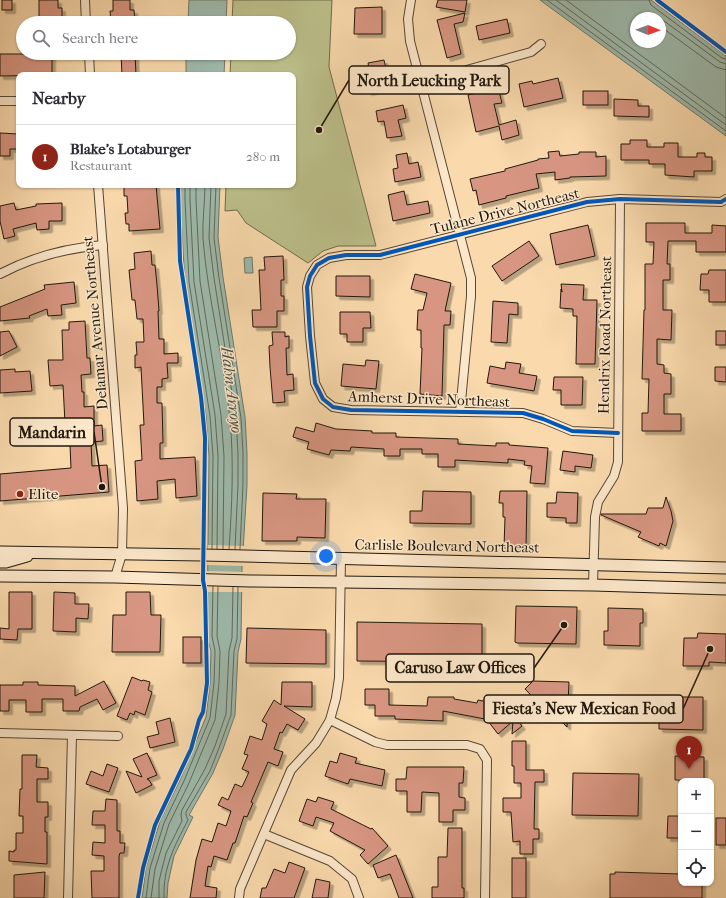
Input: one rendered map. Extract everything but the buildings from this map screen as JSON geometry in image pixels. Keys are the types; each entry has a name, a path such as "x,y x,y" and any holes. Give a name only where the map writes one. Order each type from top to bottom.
{"main road":[{"name":"Carlisle Boulevard Northeast","path":"0,552 207,555 726,568"},
{"path":"0,562 6,562 37,553"},
{"path":"0,576 115,577 244,581 593,585 726,589"}],"street":[{"path":"85,0 86,16"},
{"path":"411,0 408,19 410,41 471,278 471,296 460,412"},
{"path":"420,83 531,52 541,44"},
{"path":"89,60 90,72"},
{"path":"0,101 16,101"},
{"name":"Delamar Avenue Northeast","path":"98,188 123,508 122,554 115,577"},
{"name":"Tulane Drive Northeast","path":"333,407 322,398 315,383 307,287 310,276 317,265 329,258 346,255 380,255 460,236 587,202 620,199 720,202 726,199"},
{"name":"Hendrix Road Northeast","path":"593,585 595,517 598,502 614,474 618,462 620,199"},
{"path":"0,274 40,256 103,245"},
{"name":"Amherst Drive Northeast","path":"333,407 351,410 523,413 543,419 572,431 618,432"},
{"path":"239,898 240,889 290,770 316,743 330,720 336,698 339,678 341,559"},
{"path":"330,720 375,742 387,745 467,745 480,749 487,760 485,898"},
{"path":"0,733 118,736"},
{"path":"68,898 72,735"},
{"path":"264,834 330,861 352,879 359,898"}],"green space":[{"path":"233,0 332,0 329,67 376,246 338,246 323,251 308,263 246,223 237,210 225,211 226,188 296,188 296,72 230,72 231,60 296,60 296,16 232,16"}],"water":[{"path":"189,0 227,0 226,16 188,16"},
{"path":"540,0 651,0 726,56 726,136"},
{"path":"186,60 225,60 224,72 186,72"},
{"name":"Hahn Arroyo","path":"181,188 220,188 218,237 245,417 247,453 247,485 242,568 241,639 238,652 235,715 213,773 189,815 193,817 174,856 168,883 167,898 142,898 146,867 160,821 180,780 206,717 210,683 211,651 207,637 209,456 206,416 185,283 180,200"},
{"path":"252,257 253,273 245,273 244,258"}],"pier":[{"path":"208,545 245,546 244,566 207,565"},
{"path":"207,571 244,572 244,592 207,592"}],"cycle path":[{"path":"657,0 726,52"},
{"path":"138,898 143,868 155,825 191,749 199,720 203,712 207,683 205,591 203,580 205,438 201,397 180,261 178,188"},
{"path":"618,433 572,431 543,419 523,413 351,410 333,407 323,399 315,383 307,287 310,276 317,265 329,258 346,255 380,255 587,202 620,199 721,202 726,199"}],"place":[{"name":"North Leucking Park","path":"319,130"},
{"name":"Mandarin","path":"102,487"},
{"name":"Elite","path":"20,494"},
{"name":"Caruso Law Offices","path":"564,625"},
{"name":"Fiesta’s New Mexican Food","path":"710,649"},
{"name":"Blake's Lotaburger","path":"689,769"}]}
